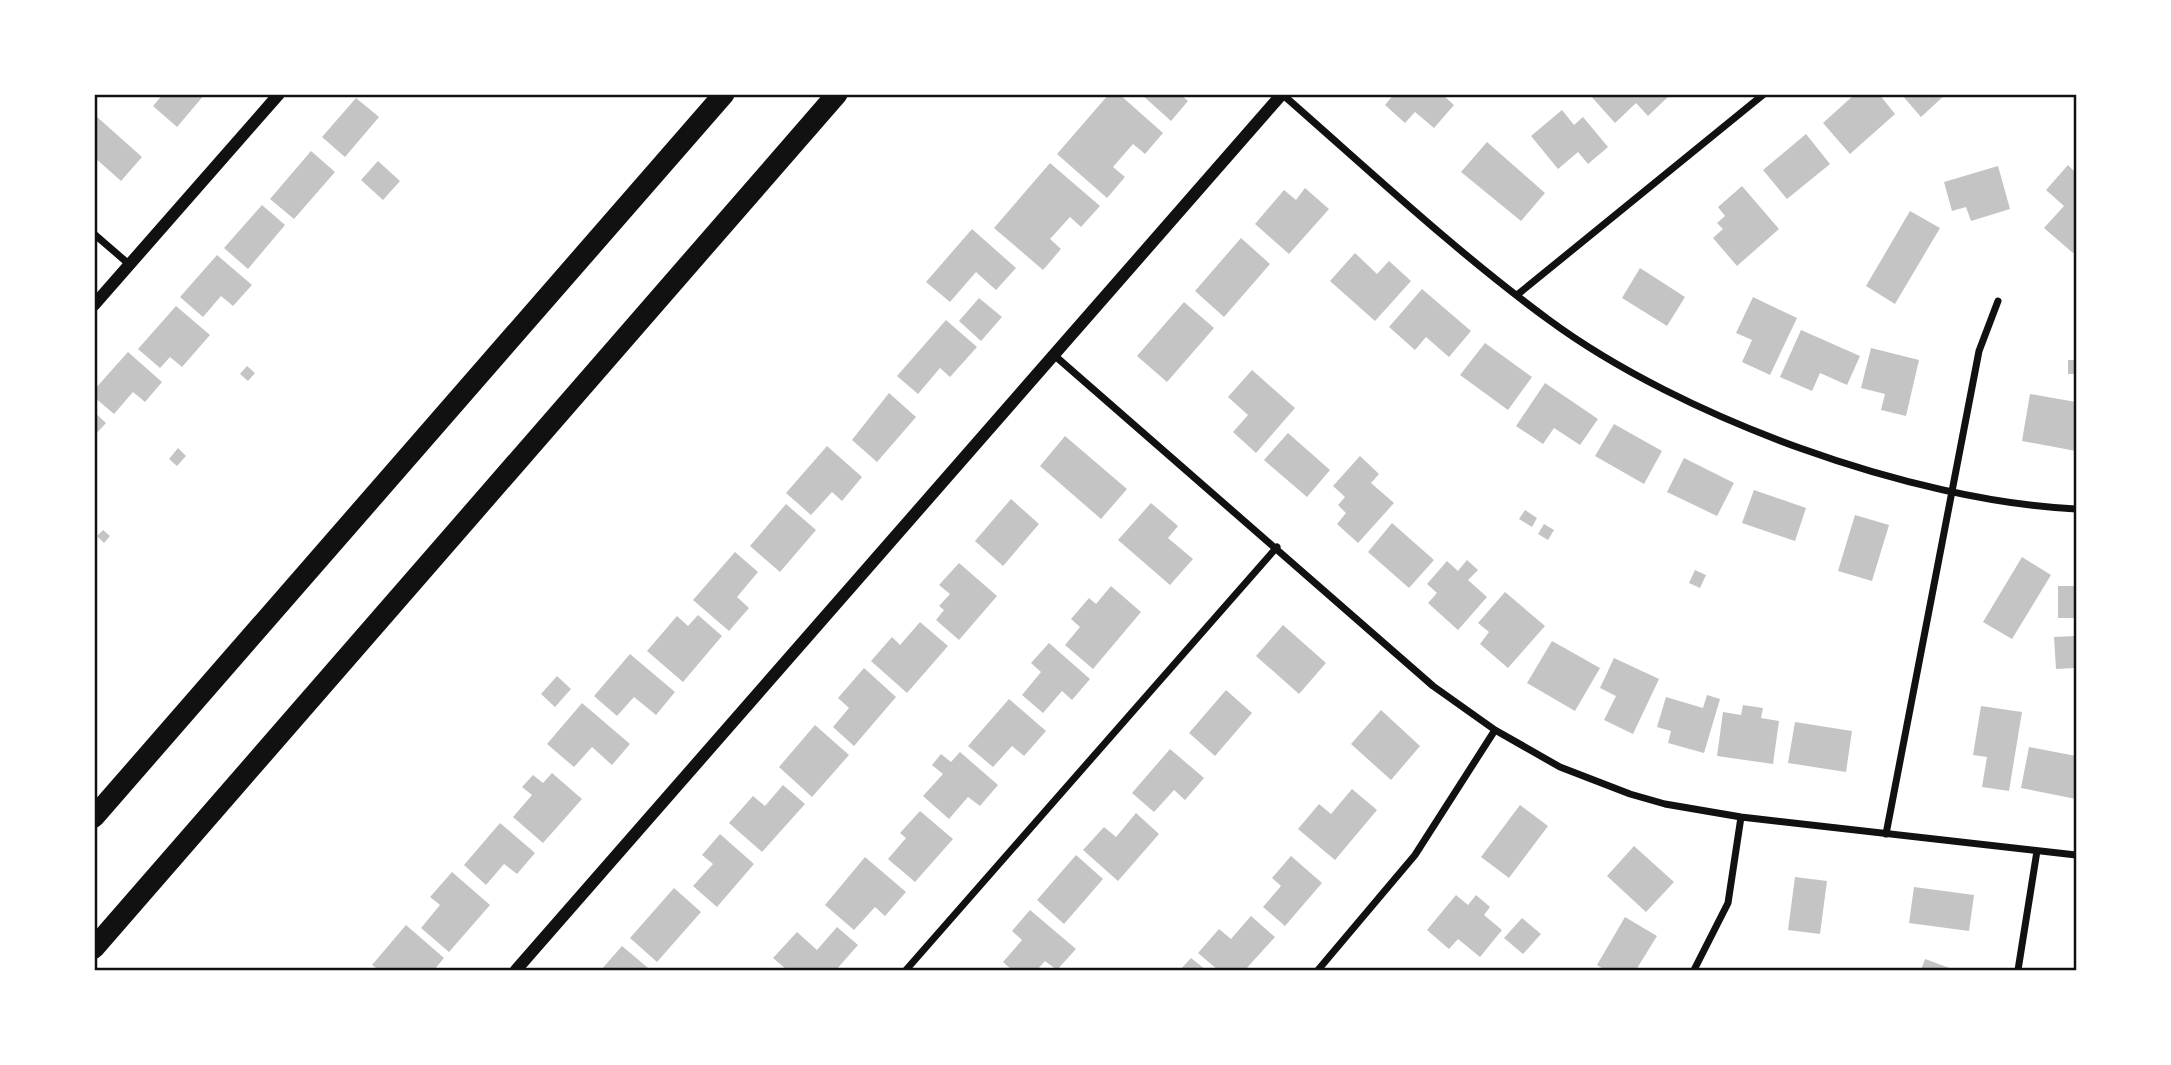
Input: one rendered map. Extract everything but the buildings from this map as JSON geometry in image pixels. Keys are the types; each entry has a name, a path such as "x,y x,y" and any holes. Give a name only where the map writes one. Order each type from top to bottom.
{"highway":[{"path":"94,817 724,94"},
{"path":"94,948 837,94"}],"street":[{"path":"94,305 279,94"},
{"path":"516,971 1282,94 1517,295 1589,348 1700,407 1838,459 1951,491 2077,509"},
{"path":"1517,295 1764,94"},
{"path":"94,234 131,265"},
{"path":"1886,834 1979,351 1998,301"},
{"path":"1054,355 1433,686 1495,730 1560,767 1618,790 1686,809 2077,855"},
{"path":"906,971 1277,547"},
{"path":"1318,971 1415,855 1495,730"},
{"path":"1694,971 1728,903 1741,817"},
{"path":"2018,971 2037,851"}]}
